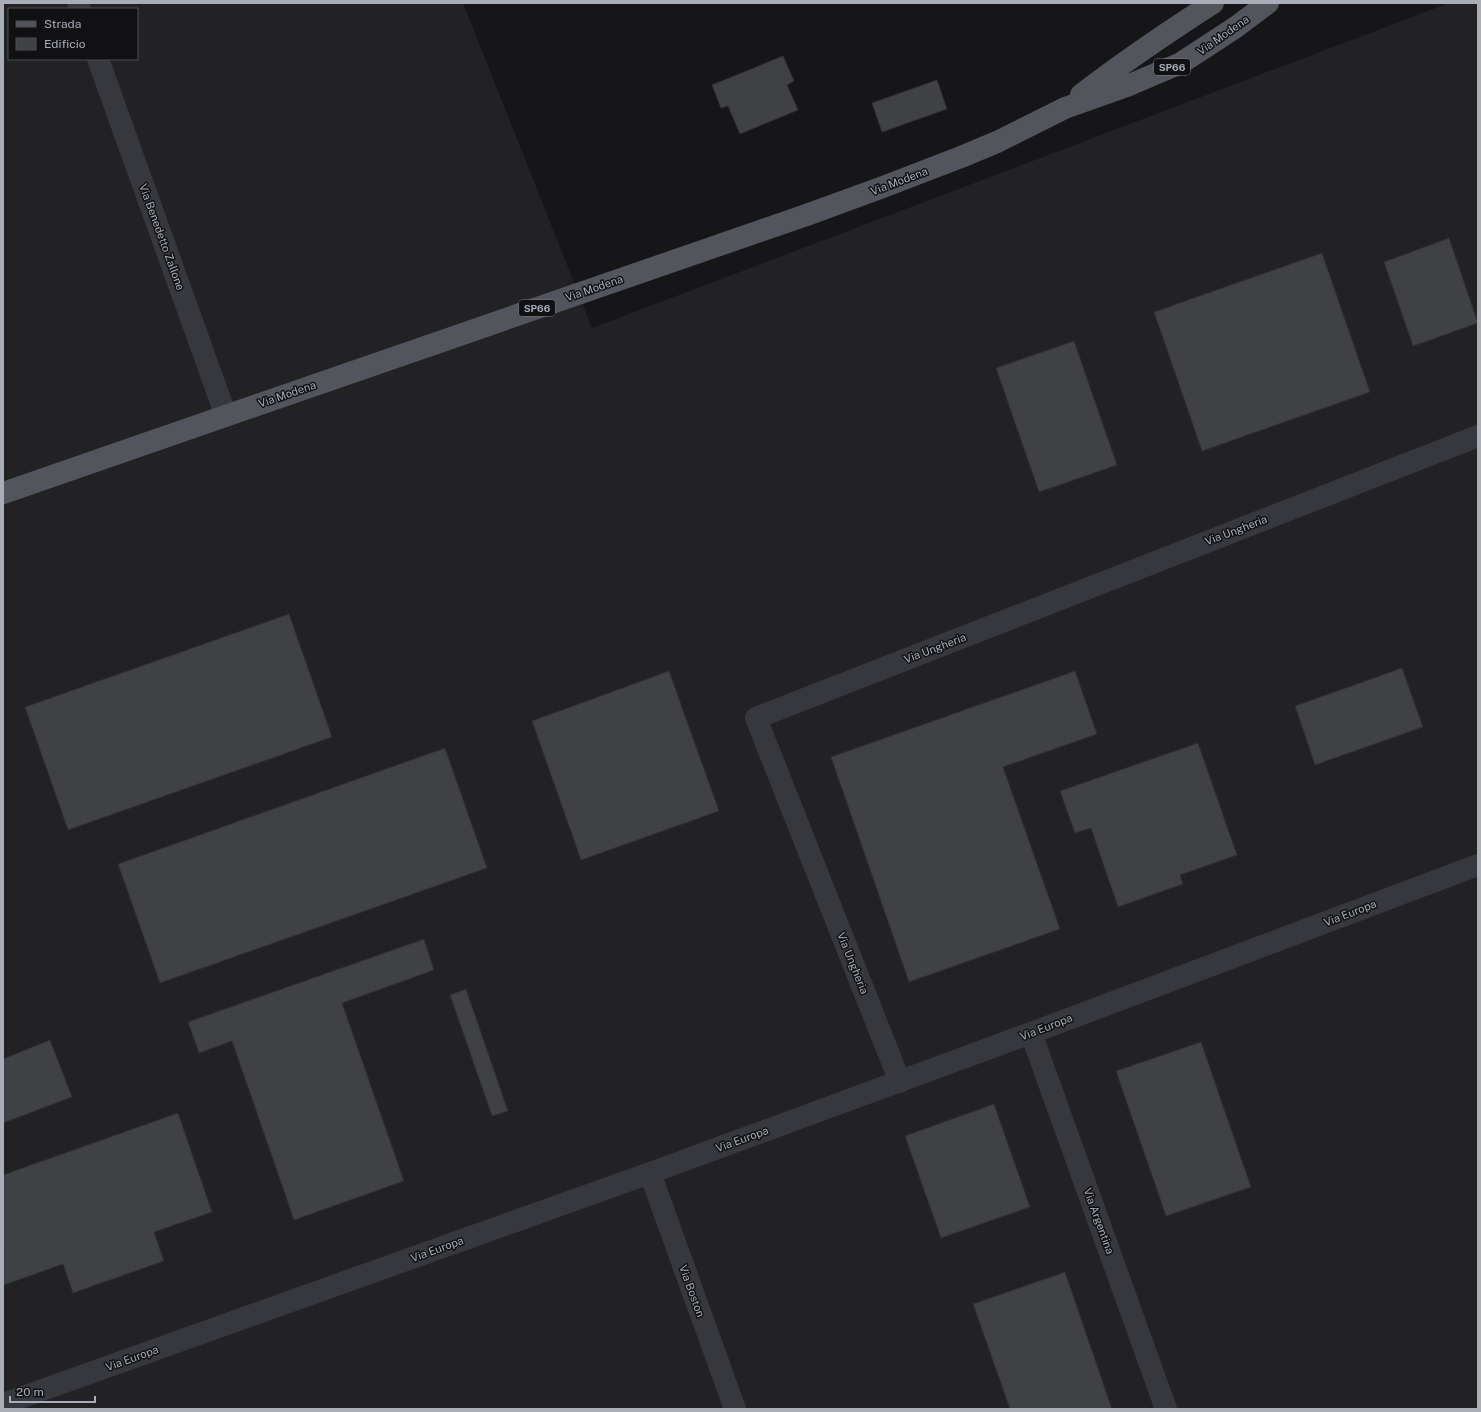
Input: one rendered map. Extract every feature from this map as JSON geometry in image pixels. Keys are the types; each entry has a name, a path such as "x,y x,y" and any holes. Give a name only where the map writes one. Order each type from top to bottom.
{"main road":[{"name":"Via Modena","path":"1065,108 1108,74 1213,3"},
{"name":"Via Modena","path":"3,493 883,187 997,142 1065,108 1127,86 1181,63 1236,27 1268,3"}],"street":[{"name":"Via Benedetto Zallone","path":"98,60 226,416"},
{"name":"Via Ungheria","path":"900,1082 756,718 1478,436"},
{"name":"Via Europa","path":"4,1401 650,1173 900,1082 1478,865"},
{"name":"Via Argentina","path":"1031,1033 1166,1409"},
{"name":"Via Boston","path":"650,1173 735,1409"}],"shaded area":[{"path":"3,3 463,3 592,328 1449,3 1478,3 1478,1409 3,1409"}],"building":[{"path":"783,56 794,81 787,85 798,110 740,134 728,106 721,108 712,85"},
{"path":"937,80 947,109 882,132 872,103"},
{"path":"1449,238 1478,323 1413,346 1384,262"},
{"path":"1322,253 1370,392 1202,451 1154,312"},
{"path":"1074,341 1117,465 1039,492 996,368"},
{"path":"289,614 332,737 68,830 25,707"},
{"path":"1402,668 1423,727 1315,765 1295,706"},
{"path":"669,671 719,811 581,860 532,721"},
{"path":"1075,671 1097,734 1003,767 1060,929 909,982 831,757"},
{"path":"1198,743 1237,855 1180,875 1183,884 1118,907 1091,828 1075,833 1060,791"},
{"path":"445,748 487,868 160,983 118,864"},
{"path":"424,939 434,970 342,1003 404,1181 294,1220 232,1041 199,1053 188,1022"},
{"path":"466,989 508,1111 492,1116 450,995"},
{"path":"50,1040 72,1097 3,1123 3,1059"},
{"path":"1201,1042 1251,1187 1166,1216 1116,1071"},
{"path":"994,1104 1030,1207 941,1238 905,1136"},
{"path":"178,1113 212,1212 154,1232 164,1261 73,1293 63,1264 4,1285 3,1175"},
{"path":"1065,1272 1112,1409 1010,1409 973,1304"}]}
